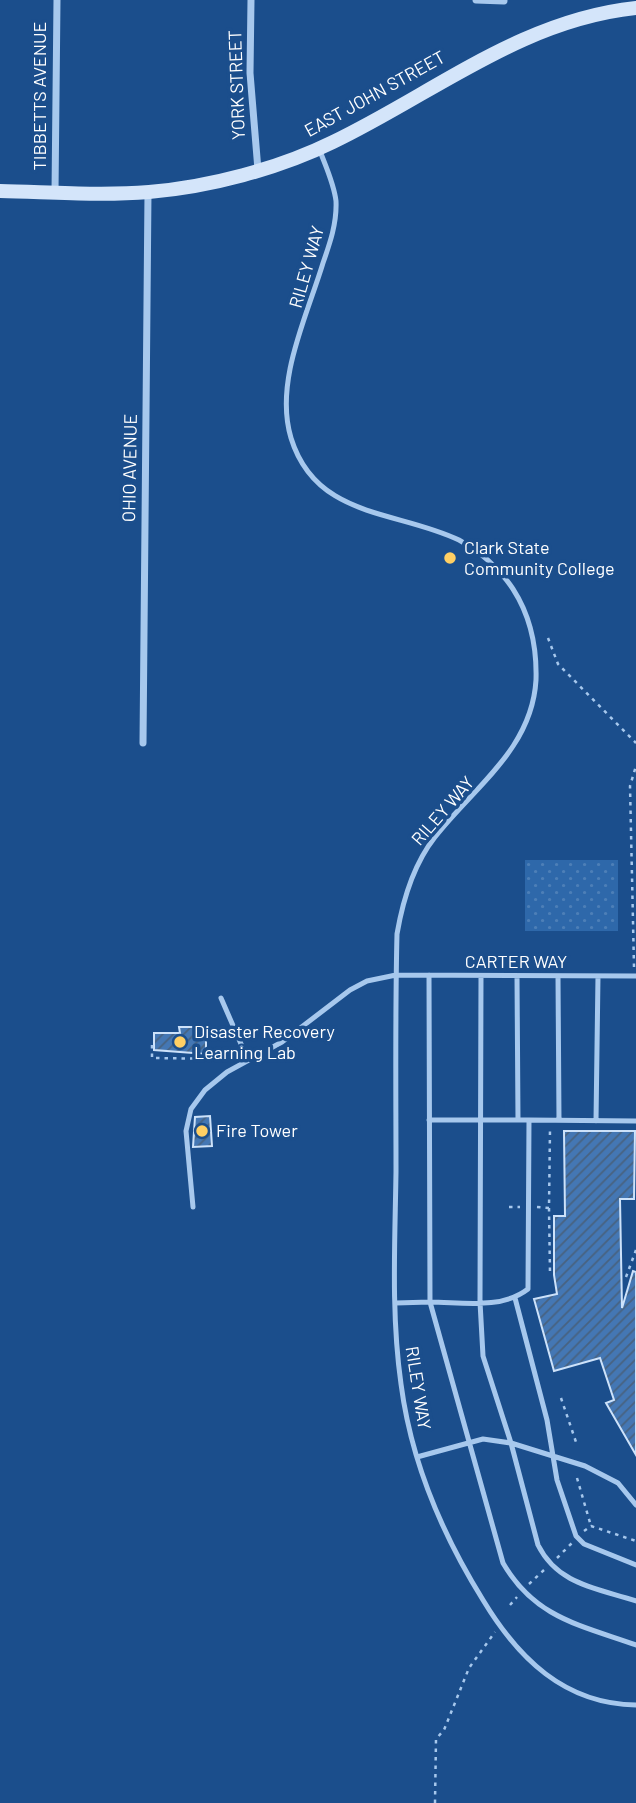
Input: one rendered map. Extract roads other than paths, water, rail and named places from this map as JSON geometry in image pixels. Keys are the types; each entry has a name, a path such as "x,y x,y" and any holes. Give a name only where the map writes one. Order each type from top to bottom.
{"street":[{"name":"TIBBETTS AVENUE","path":"55,192 57,0"},
{"name":"YORK STREET","path":"251,0 250,73 258,170"},
{"path":"476,0 504,1"},
{"name":"EAST JOHN STREET","path":"0,191 148,192 258,170 319,148 468,65 527,37 582,19 636,8"},
{"name":"OHIO AVENUE","path":"143,743 148,192"}],"lane":[{"name":"RILEY WAY","path":"319,148 332,184 335,217 290,375 287,421 295,448 310,473 339,499 380,516 458,540 494,564 518,597 528,619 537,663 531,707 511,751 496,772 435,836 412,875 397,934 396,1303 401,1386 417,1457 434,1507 453,1548 512,1646 549,1679 589,1698 636,1705"},
{"name":"CARTER WAY","path":"193,1207 186,1131 191,1109 227,1072 282,1042 350,990 366,981 396,975 636,976"},
{"path":"429,975 430,1302 503,1563 522,1591 559,1618 636,1645"},
{"path":"481,976 479,1120 483,1356 511,1443 538,1545 550,1565 556,1572 574,1580 636,1601"},
{"path":"517,976 518,1120"},
{"path":"558,976 559,1120"},
{"path":"596,1121 598,976"},
{"path":"221,998 248,1060"},
{"path":"429,1120 636,1122"},
{"path":"396,1303 481,1302 515,1298 528,1289 529,1120"},
{"path":"515,1298 547,1420 552,1457 567,1514 577,1538 594,1549 636,1564"},
{"path":"417,1457 483,1440 511,1443 585,1466 618,1483 636,1505"}],"place":[{"name":"Clark State Community College","path":"450,558"},
{"name":"Disaster Recovery Learning Lab","path":"180,1042"},
{"name":"Fire Tower","path":"202,1131"}]}
